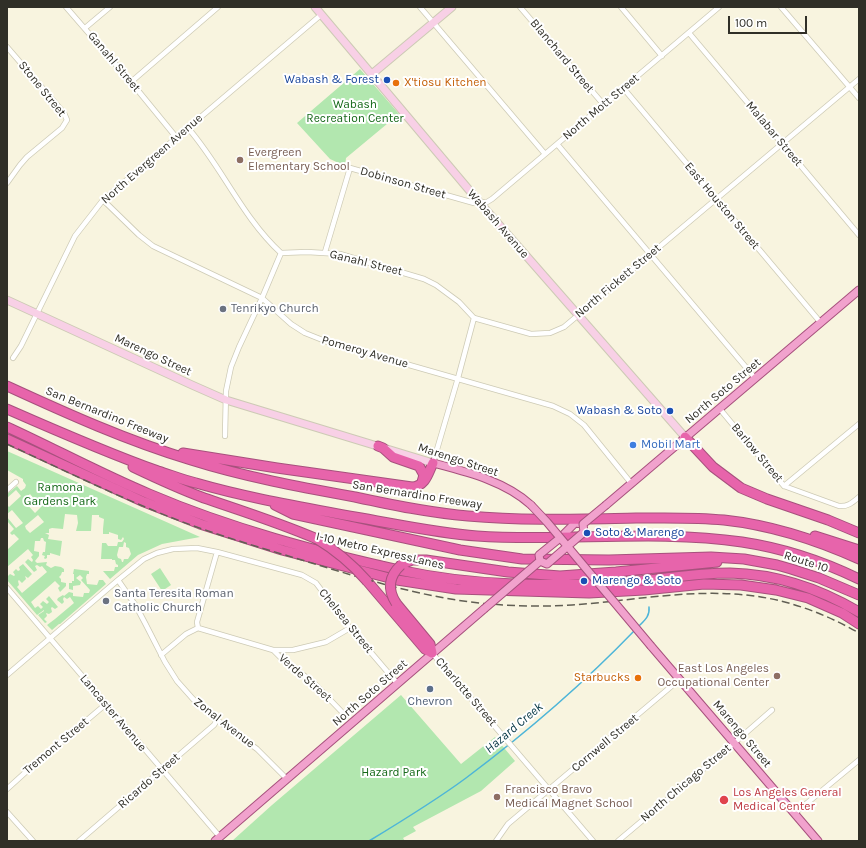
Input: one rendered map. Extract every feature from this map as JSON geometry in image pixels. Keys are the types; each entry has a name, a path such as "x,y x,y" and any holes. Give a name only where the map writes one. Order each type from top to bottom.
{"highway":[{"name":"San Bernardino Freeway","path":"7,386 102,428 148,446 216,468 290,485 444,513 488,518 692,518 725,520 747,523 800,536 859,559"},
{"path":"7,409 166,483 317,539 346,558 425,649 432,653"},
{"name":"I-10 Metro ExpressLanes","path":"7,427 94,470 197,513 281,540 404,571 497,584 615,583 731,573 794,583 823,593 859,612"},
{"path":"65,435 139,464 194,483 266,501 398,525 475,536 542,538 675,537 743,542 781,550 808,558 859,579"},
{"path":"684,437 713,467 740,488 859,533"},
{"name":"I-10 Metro ExpressLanes","path":"7,439 144,502 200,524 282,550 397,580 456,589 575,593 623,592 704,584 741,585 776,590 808,598 859,624"},
{"path":"148,446 284,469 412,487 420,486 425,480 433,463"},
{"path":"378,446 383,448 393,457 420,466 424,475 420,486"},
{"path":"266,501 293,514 460,550 500,557 568,560 711,557 744,559"},
{"path":"747,523 807,534 859,550"},
{"path":"432,653 430,644 396,603 390,592 390,582 394,572 401,565 412,560 426,560 508,572 560,576 744,559"},
{"name":"Route 10","path":"744,559 777,565 820,578 859,596"}],"main road":[{"name":"North Soto Street","path":"540,561 539,555 560,538 575,523 583,524 859,290"},
{"name":"Marengo Street","path":"433,463 488,480 508,489 531,506 568,546 651,646 735,742 818,841"},
{"name":"North Soto Street","path":"540,561 547,564 568,546 584,532 583,524"},
{"name":"North Soto Street","path":"218,839 540,561"}],"street":[{"name":"Ganahl Street","path":"66,7 176,137"},
{"path":"85,28 110,7"},
{"path":"131,82 218,7"},
{"name":"Wabash Avenue","path":"316,7 480,203 684,437"},
{"path":"420,7 545,154"},
{"path":"372,74 452,7"},
{"name":"Blanchard Street","path":"520,7 604,105"},
{"path":"621,7 662,56"},
{"name":"North Mott Street","path":"480,203 492,200 719,7"},
{"path":"781,7 859,98"},
{"name":"North Evergreen Avenue","path":"13,358 21,346 75,236 103,200 322,14"},
{"name":"Malabar Street","path":"689,33 859,235"},
{"name":"Stone Street","path":"7,47 64,113 67,120 62,128 20,165 7,183"},
{"name":"North Fickett Street","path":"474,318 531,334 542,334 557,331 650,255 859,79"},
{"name":"East Houston Street","path":"624,89 821,323"},
{"path":"188,128 202,145 242,208 280,253 262,298 231,367 228,378 226,400 225,436"},
{"path":"557,144 755,378"},
{"name":"Dobinson Street","path":"325,252 350,168 474,203 480,203"},
{"name":"Pomeroy Avenue","path":"103,200 138,235 153,246 262,298 291,324 325,341 553,406 570,414 584,425 631,483"},
{"name":"Ganahl Street","path":"280,253 325,252 340,254 424,279 436,285 459,302 474,318"},
{"name":"Marengo Street","path":"7,300 226,400 433,463"},
{"path":"433,463 474,318"},
{"name":"Barlow Street","path":"719,408 784,486 845,507 859,497"},
{"path":"784,486 859,424"},
{"path":"7,490 16,482"},
{"name":"Chelsea Street","path":"7,675 144,559 173,549 197,548 217,552 309,578 316,583 350,628 397,683"},
{"path":"161,655 186,634 198,628 197,622 217,552"},
{"name":"Zonal Avenue","path":"118,580 136,606 161,655 177,681 193,699 217,720 257,749 287,779"},
{"name":"Lancaster Avenue","path":"7,588 162,770 218,839"},
{"name":"Verde Street","path":"198,628 273,650 282,659 314,683 341,711"},
{"path":"273,650 293,650 326,642 350,628"},
{"name":"Charlotte Street","path":"432,653 593,841"},
{"name":"Cornwell Street","path":"496,841 508,824 680,679"},
{"name":"Tremont Street","path":"7,788 106,704"},
{"name":"North Chicago Street","path":"618,841 772,710"},
{"name":"Ricardo Street","path":"79,841 214,725 217,720"},
{"path":"795,813 859,760"},
{"path":"7,812 33,841"}],"green space":[{"name":"Wabash Recreation Center","path":"360,69 399,114 346,158 345,166 330,159 297,123"},
{"name":"Ramona Gardens Park","path":"7,451 200,537 162,544 138,555 110,579 103,571 114,571 115,567 118,567 118,565 116,564 115,560 101,559 102,543 106,543 108,546 117,546 118,542 122,542 124,539 123,537 121,540 118,539 118,535 109,532 109,534 103,534 104,519 99,517 99,515 92,515 91,531 76,531 78,523 77,515 65,514 63,529 52,528 49,529 49,533 45,533 49,535 48,539 62,541 60,556 50,553 50,555 47,555 47,558 45,559 45,556 42,555 43,552 45,552 46,542 43,538 41,538 40,541 35,541 34,551 39,552 39,556 35,561 37,563 47,562 46,565 51,568 55,566 64,569 64,572 62,572 59,577 61,582 66,583 66,586 60,592 58,588 60,586 55,581 31,602 35,608 38,606 41,609 43,607 40,604 43,601 47,604 49,602 46,599 49,596 58,607 55,609 52,607 52,612 49,614 46,613 47,616 44,619 47,622 45,623 38,615 44,610 37,615 7,580 7,575 8,576 10,574 14,576 15,575 13,572 16,569 18,571 20,570 19,567 23,564 32,574 28,578 25,576 26,579 22,583 19,580 18,581 19,585 17,587 22,593 47,572 42,566 40,567 37,565 35,566 37,570 34,572 25,562 28,559 32,562 33,560 31,557 33,555 28,549 7,567 7,550 19,539 14,534 12,535 10,533 14,529 7,521 7,517 16,528 23,523 12,510 7,514 7,505 9,507 21,496 16,490 7,498 7,494 17,486 21,491 26,485 23,479 7,470","holes":["30,494 41,507 35,513 23,500","38,515 44,522 30,533 25,526","124,542 126,543 126,547 129,548 131,554 128,559 124,559 122,562 117,555 119,547 123,547"]},
{"path":"160,568 171,585 162,591 151,574"},
{"path":"74,569 89,571 89,574 87,574 86,577 87,584 97,585 99,580 103,580 106,584 52,630 47,625 74,603 70,597 67,599 64,597 64,602 62,604 57,600 58,598 69,592 73,593 73,596 83,597 84,593 89,593 90,590 81,580 83,578 80,575 76,578 81,582 80,585 73,586 73,590 69,589 69,583 74,581"},
{"name":"Hazard Park","path":"401,695 461,764 495,737 515,761 481,791 413,827 416,831 403,838 405,841 232,841 272,805"}],"waterway":[{"name":"Hazard Creek","path":"639,626 648,615 649,607"},
{"name":"Hazard Creek","path":"369,841 466,778 554,707 595,670 635,630"}],"railway":[{"path":"7,444 121,497 191,525 338,571 418,593 479,603 537,606 572,605 681,594 702,593 746,595 776,600 804,608 832,619 859,633"}],"place":[{"name":"Wabash & Forest","path":"387,80"},
{"name":"X'tiosu Kitchen","path":"396,83"},
{"name":"Evergreen Elementary School","path":"240,160"},
{"name":"Tenrikyo Church","path":"223,309"},
{"name":"Wabash & Soto","path":"670,411"},
{"name":"Mobil Mart","path":"633,445"},
{"name":"Soto & Marengo","path":"587,533"},
{"name":"Marengo & Soto","path":"584,581"},
{"name":"Santa Teresita Roman Catholic Church","path":"106,601"},
{"name":"East Los Angeles Occupational Center","path":"777,676"},
{"name":"Starbucks","path":"638,678"},
{"name":"Chevron","path":"430,689"},
{"name":"Francisco Bravo Medical Magnet School","path":"497,797"},
{"name":"Los Angeles General Medical Center","path":"724,800"}]}
